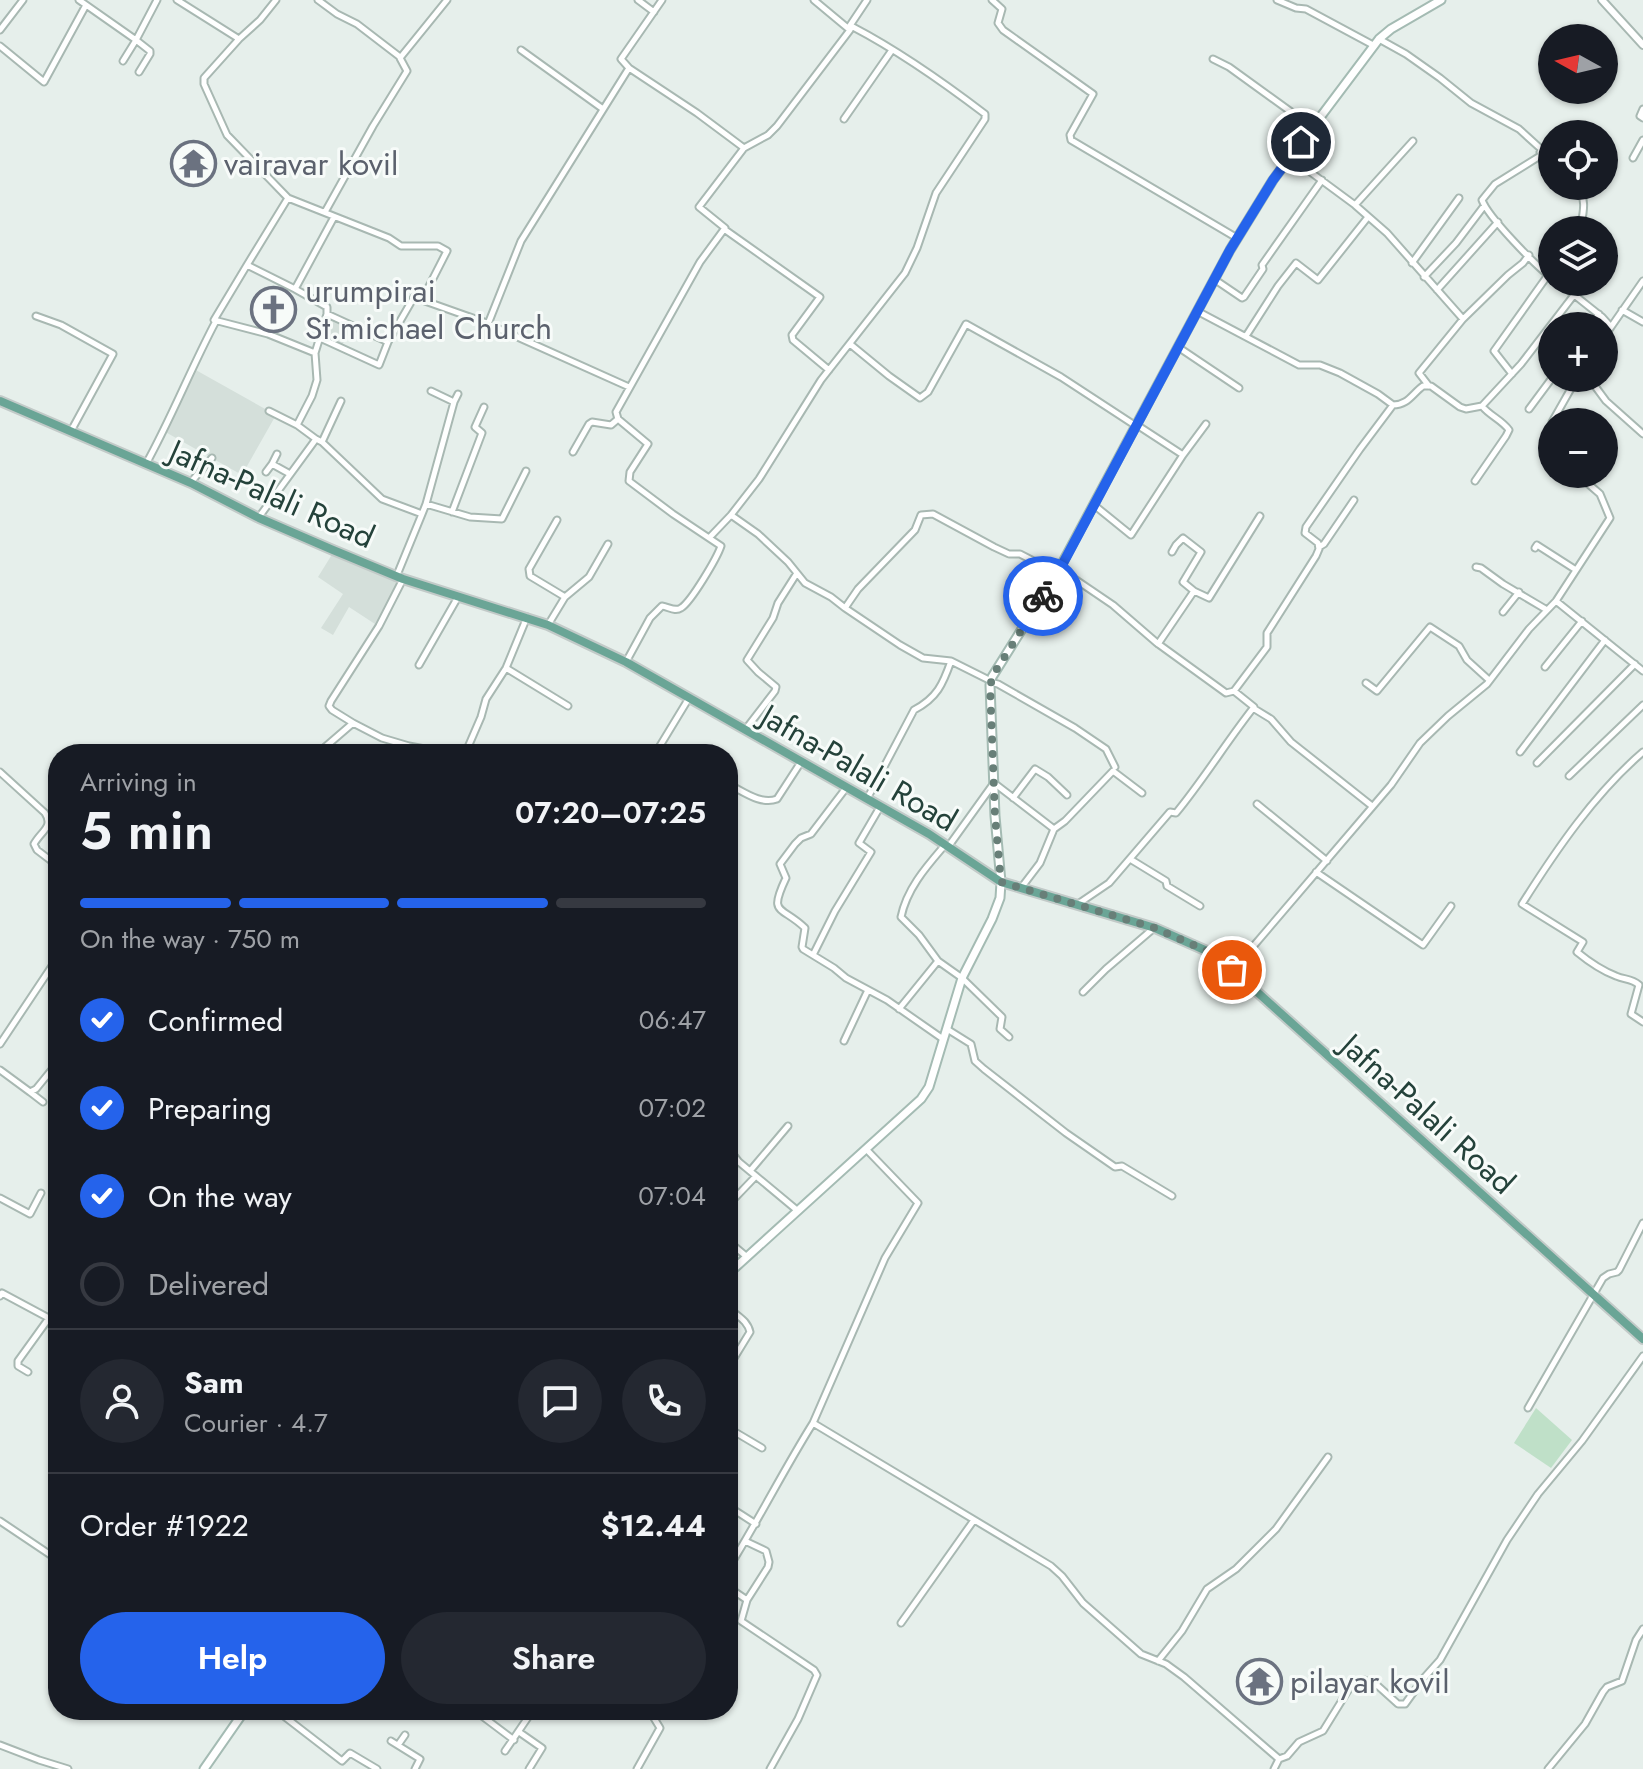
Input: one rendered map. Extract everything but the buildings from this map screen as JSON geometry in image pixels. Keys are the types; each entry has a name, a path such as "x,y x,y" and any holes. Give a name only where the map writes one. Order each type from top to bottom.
{"main road":[{"path":"738,1265 926,1094 962,978 996,910 1001,882 990,681 1058,571 1214,279 1273,180 1376,42 1391,29 1441,0"},
{"name":"Jafna-Palali Road","path":"0,401 191,483 259,518 400,577 548,625 626,662 867,799 1001,882 1155,928 1216,955 1643,1339"},
{"path":"204,1769 238,1720"}],"street":[{"path":"0,30 23,0"},
{"path":"79,0 150,51 139,72"},
{"path":"123,61 157,0"},
{"path":"177,0 239,39"},
{"path":"276,0 204,78 227,135 288,198 389,238 401,246 438,246 447,251 422,300"},
{"path":"318,0 357,24 400,57 407,71 325,212"},
{"path":"400,57 447,0"},
{"path":"638,0 654,12"},
{"path":"662,0 621,59 629,68 744,148"},
{"path":"710,537 759,479 829,370 905,273 936,193 985,119 985,114 965,99 892,50 853,27 848,28 814,0"},
{"path":"829,370 793,340 792,335 820,297 724,229 699,207 744,148 768,135 777,126 839,45 867,0"},
{"path":"992,0 1002,9 998,23 1003,30 1093,94 1070,135 1071,140 1237,238"},
{"path":"1277,0 1306,9 1406,54 1471,103 1519,129 1538,146"},
{"path":"1602,0 1643,45"},
{"path":"0,46 44,82 86,5"},
{"path":"521,50 603,109"},
{"path":"844,119 892,50"},
{"path":"1213,59 1229,67 1312,127"},
{"path":"488,324 521,241 629,68"},
{"path":"1643,109 1640,116 1643,118"},
{"path":"1633,158 1643,140"},
{"path":"1355,205 1413,141"},
{"path":"1290,157 1387,233 1463,319"},
{"path":"1538,157 1495,184 1482,200 1484,206 1538,264"},
{"path":"1214,279 1244,297 1263,269 1262,265 1322,180"},
{"path":"146,464 214,320 288,198"},
{"path":"1412,263 1459,198"},
{"path":"1424,277 1456,243 1484,206"},
{"path":"295,289 334,217"},
{"path":"1246,336 1296,263 1318,280 1368,217"},
{"path":"1437,291 1498,222"},
{"path":"626,662 650,618 662,606 680,609 721,546 629,481 630,472 648,444 618,419 616,412 700,262 724,229"},
{"path":"1429,386 1419,373 1463,319 1529,255"},
{"path":"247,265 327,307 315,353 317,380 297,425"},
{"path":"1618,316 1643,281"},
{"path":"1512,374 1494,351 1538,292"},
{"path":"1197,311 1299,365 1320,365 1340,373 1393,405 1408,401 1423,386 1431,386 1466,409 1482,406 1543,337 1573,296"},
{"path":"1575,296 1596,312"},
{"path":"320,338 379,365 388,342 414,297 488,324 629,387"},
{"path":"1622,310 1643,322"},
{"path":"327,314 388,342"},
{"path":"36,316 61,325 113,354 71,431"},
{"path":"216,321 268,334 315,353"},
{"path":"850,344 920,398 928,392 966,324 1061,377 1183,455"},
{"path":"1178,347 1239,388"},
{"path":"431,391 454,402"},
{"path":"1529,409 1542,392"},
{"path":"1599,392 1643,434"},
{"path":"402,744 382,738 353,723 329,706 379,626 400,577 426,504 458,394"},
{"path":"259,518 319,440 341,401"},
{"path":"1319,547 1305,533 1306,527 1393,405"},
{"path":"1475,481 1509,430 1482,406"},
{"path":"452,512 482,433 475,427 484,407"},
{"path":"269,411 319,440 382,499 422,514"},
{"path":"573,452 589,424 611,425 618,419"},
{"path":"1094,505 1131,535 1206,424"},
{"path":"266,472 277,454"},
{"path":"191,483 212,458"},
{"path":"272,464 290,474"},
{"path":"426,504 470,517 502,519 526,471"},
{"path":"1232,970 1391,785 1420,743 1489,680 1529,629 1556,601 1610,518 1600,494 1593,488"},
{"path":"845,608 858,589 915,530 921,515 933,514 1009,554 1020,554 1058,571 1113,605 1158,644 1226,693 1234,691 1267,647 1267,633 1319,547 1354,500"},
{"path":"731,515 758,534 805,583 923,658 951,661 1075,728 1106,749 1115,767"},
{"path":"1172,552 1183,538 1201,552 1183,582 1209,598 1260,516"},
{"path":"557,520 528,573 565,597"},
{"path":"548,625 565,597 589,577 608,544"},
{"path":"1535,548 1537,545 1576,570"},
{"path":"1476,567 1547,610"},
{"path":"745,730 776,687 747,660 797,573"},
{"path":"1158,644 1194,591"},
{"path":"1503,612 1519,592"},
{"path":"419,665 459,596"},
{"path":"1556,601 1643,671"},
{"path":"469,744 486,699 506,668 527,617"},
{"path":"1545,667 1582,621"},
{"path":"1366,683 1377,691 1430,627 1459,646 1467,660 1489,680"},
{"path":"1520,752 1605,640"},
{"path":"867,799 914,710 938,692 951,661"},
{"path":"1537,763 1635,664"},
{"path":"506,668 568,706"},
{"path":"1234,691 1271,719 1301,750 1372,806"},
{"path":"661,744 689,698"},
{"path":"1569,776 1643,705"},
{"path":"1077,905 1109,883 1170,812 1176,813 1253,708"},
{"path":"329,744 353,723"},
{"path":"1643,752 1620,772 1558,849 1522,904 1583,942 1577,952 1585,958 1617,977 1636,982 1639,985 1631,1014 1643,1022"},
{"path":"738,789 770,802 777,799 801,762"},
{"path":"1013,798 1035,769 1067,795"},
{"path":"1021,888 1040,863 1054,829 1113,771 1142,793"},
{"path":"0,772 48,817"},
{"path":"1009,1037 1000,1029 1002,1017 962,978 938,961 901,917 903,905 920,875 994,783 1054,829"},
{"path":"846,788 811,834 801,838 780,864 786,878 776,899 777,905 805,928 802,947 943,1039"},
{"path":"1257,804 1327,861"},
{"path":"813,955 835,911 871,852 859,843 880,807"},
{"path":"48,825 34,844 48,858"},
{"path":"1130,859 1200,906"},
{"path":"1316,872 1423,945 1451,906"},
{"path":"1083,992 1155,928"},
{"path":"899,1009 938,961"},
{"path":"0,1044 48,972"},
{"path":"844,1041 868,990"},
{"path":"946,1029 971,1044 975,1061 984,1069 1075,1140 1115,1167 1122,1166 1172,1196"},
{"path":"0,1070 43,1102"},
{"path":"30,1092 48,1074"},
{"path":"750,1171 788,1126"},
{"path":"738,1553 813,1423 885,1258 918,1203 866,1149"},
{"path":"738,1161 798,1211"},
{"path":"738,1195 756,1176"},
{"path":"0,1198 30,1214 41,1193"},
{"path":"1528,1408 1603,1278 1619,1270 1643,1223"},
{"path":"738,1249 747,1257"},
{"path":"1,1293 48,1317"},
{"path":"738,1314 749,1326 750,1332 738,1353"},
{"path":"28,1372 18,1366 18,1361 48,1319"},
{"path":"1274,1769 1279,1759 1287,1756 1299,1742 1323,1731 1352,1684 1364,1680 1378,1686 1398,1704 1405,1704 1440,1660 1507,1540 1538,1494 1582,1441 1643,1356"},
{"path":"813,1423 1051,1566 1083,1603 1141,1654 1166,1664 1279,1759"},
{"path":"738,1434 762,1448"},
{"path":"1158,1661 1182,1631 1207,1589 1236,1569 1276,1529 1328,1457"},
{"path":"738,1512 756,1524"},
{"path":"901,1623 974,1520"},
{"path":"0,1521 48,1553"},
{"path":"745,1541 766,1551 769,1562 747,1600 741,1617 744,1624 817,1675 798,1719 770,1769"},
{"path":"738,1594 747,1600"},
{"path":"1548,1769 1585,1724 1607,1687 1622,1681 1643,1629"},
{"path":"289,1720 342,1761 350,1753 377,1769"},
{"path":"487,1720 514,1740"},
{"path":"505,1751 527,1720"},
{"path":"637,1769 660,1728 655,1720"},
{"path":"519,1732 542,1748 529,1769"},
{"path":"398,1745 405,1735"},
{"path":"391,1741 420,1759 415,1769"},
{"path":"0,1745 68,1769"}],"shaded area":[{"path":"327,314 353,325 341,347 320,338"},
{"path":"194,369 276,415 242,475 160,429"},
{"path":"336,548 407,575 375,624 349,607 333,635 321,628 343,594 318,577"}],"green space":[{"path":"1536,1408 1572,1440 1551,1468 1514,1443"}],"way so far":[{"path":"1043,596 990,685 1001,882 1155,928 1216,955 1232,970"}],"place":[{"name":"vairavar kovil","path":"193,164"},
{"name":"urumpirai St.michael Church","path":"274,309"},
{"name":"pilayar kovil","path":"1259,1682"}],"route":[{"path":"1043,596 1230,250 1273,180 1301,142"}]}
